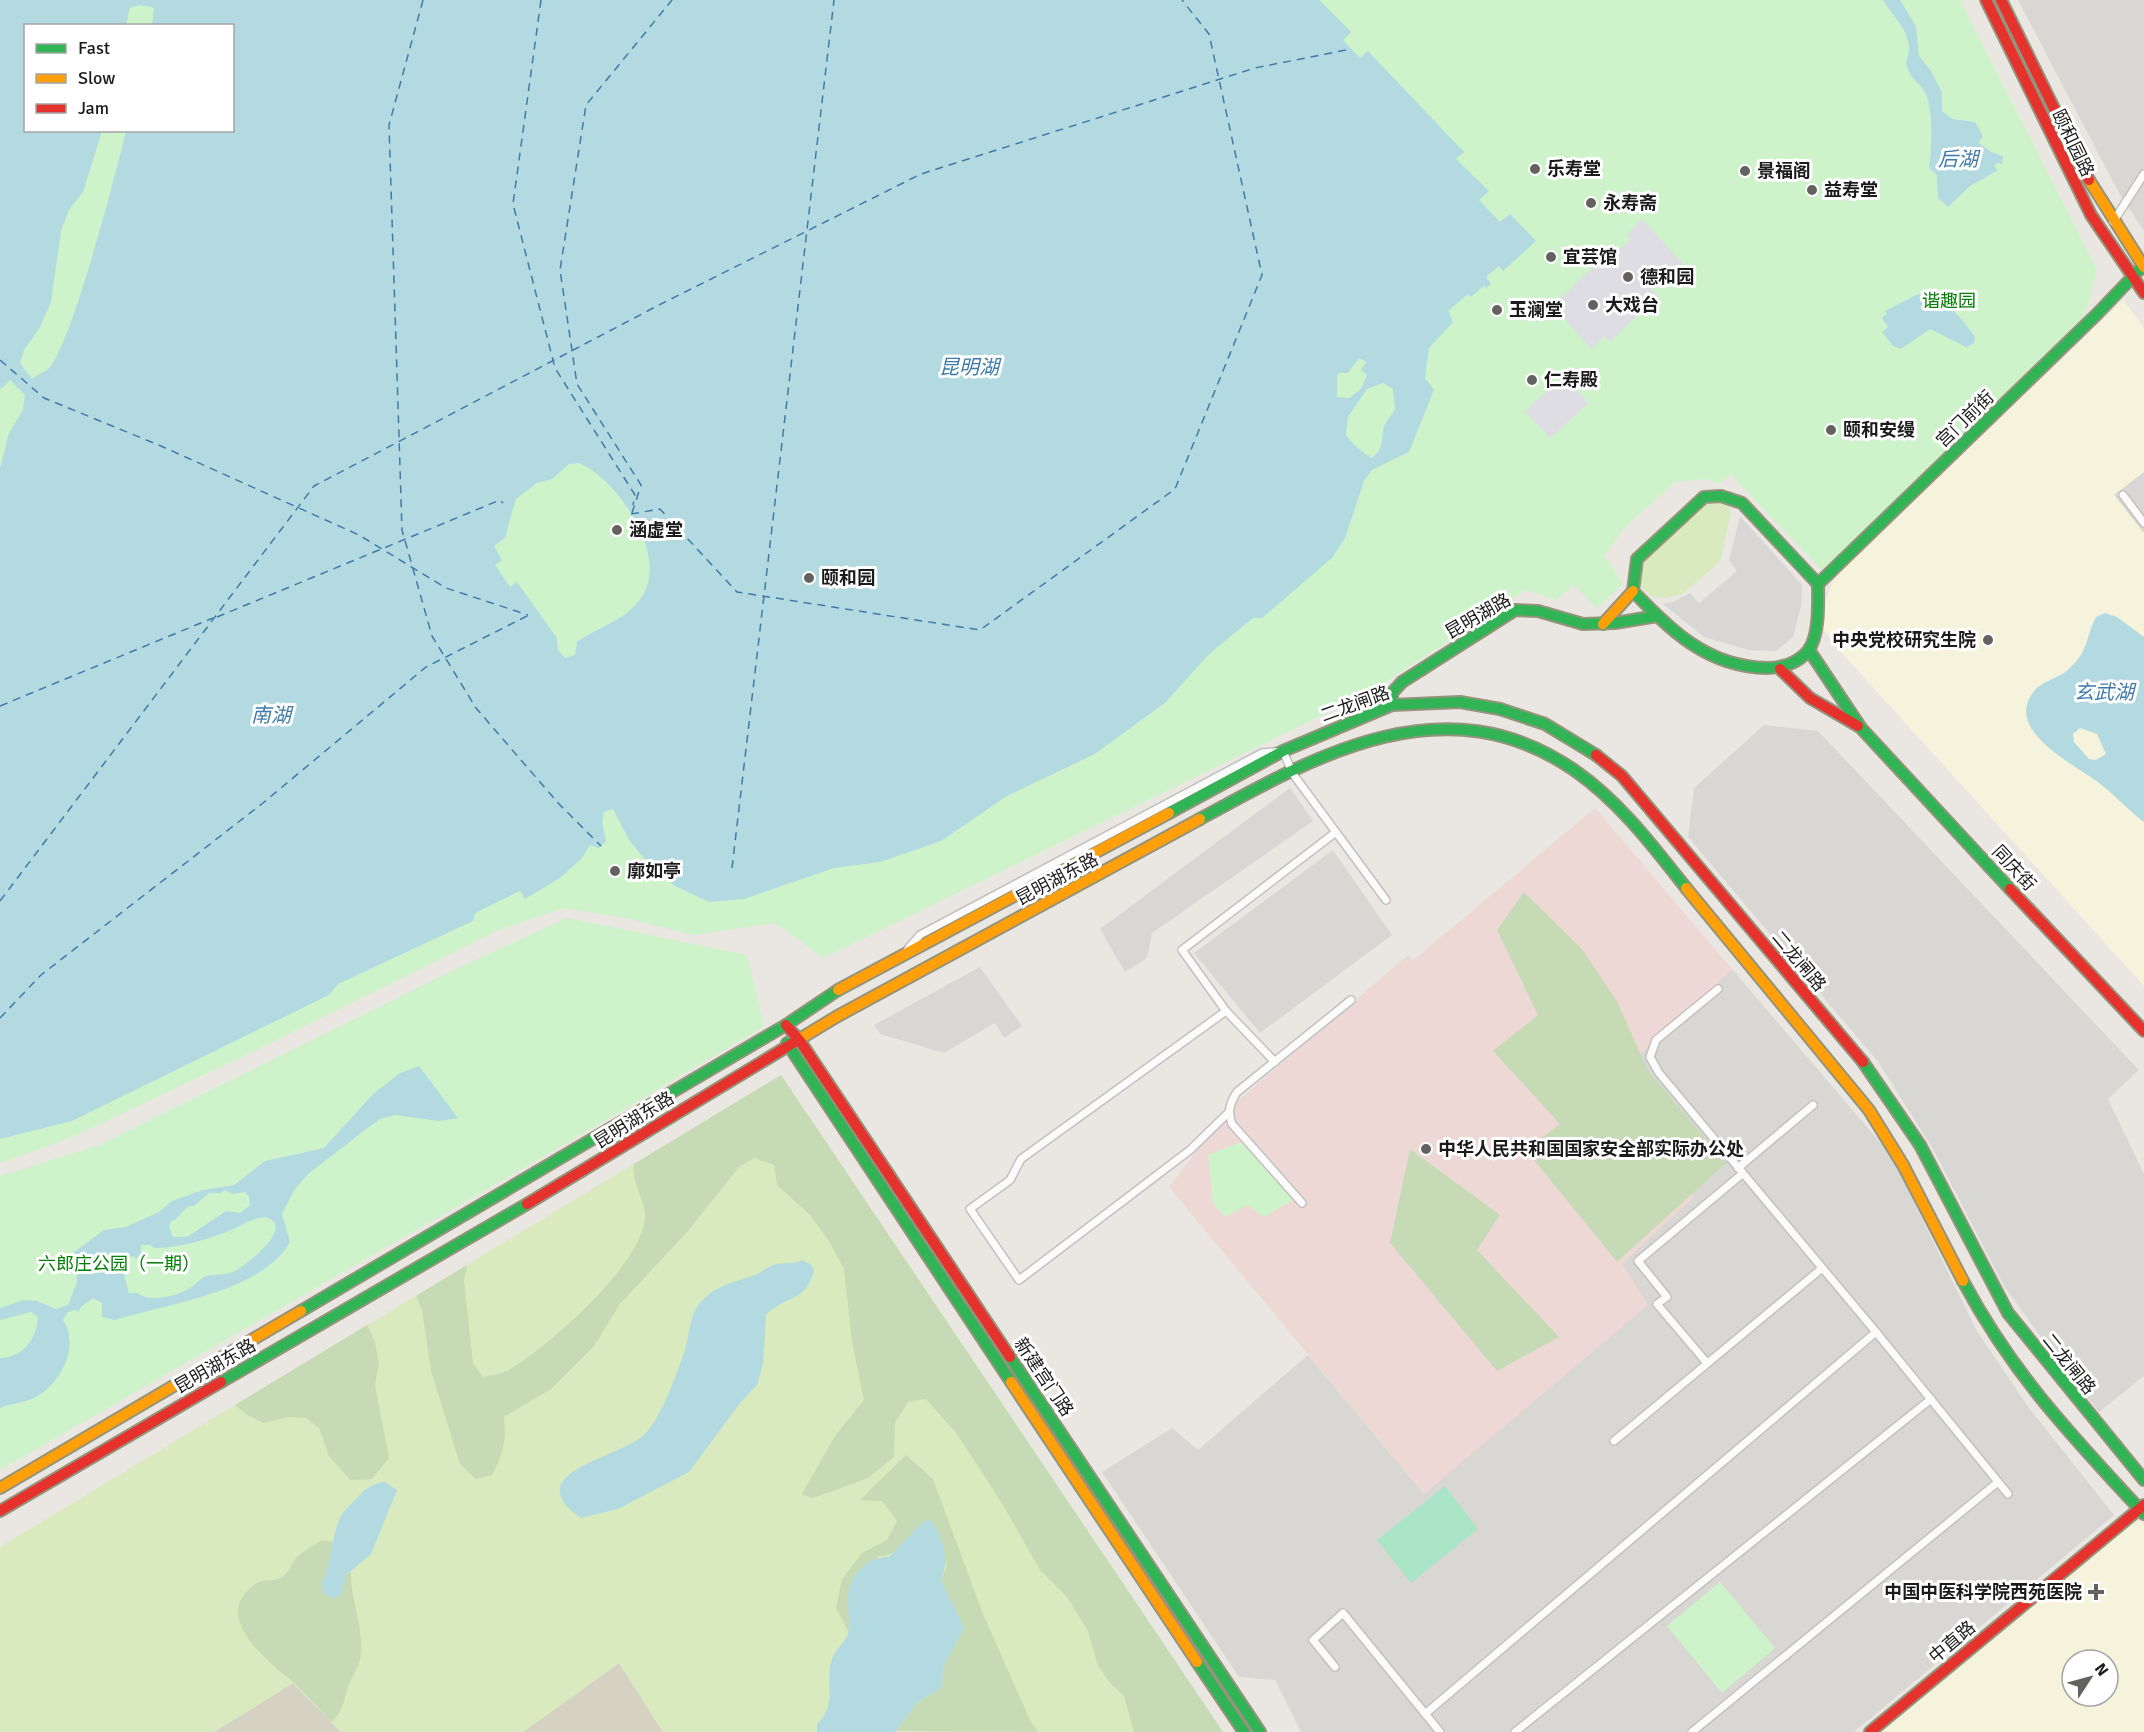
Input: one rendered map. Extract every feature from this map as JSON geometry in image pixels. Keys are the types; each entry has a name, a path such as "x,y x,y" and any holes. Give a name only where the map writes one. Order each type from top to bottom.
{"main road":[{"name":"颐和园路","path":"1986,0 2063,162 2091,215 2144,293"},
{"name":"颐和园路","path":"2001,0 2076,156 2113,222 2143,266"},
{"name":"宫门前街","path":"1818,584 2097,314 2143,266"},
{"path":"1603,624 1633,591 1636,559 1704,497 1721,496 1742,504 1818,584 1818,606 1809,650 1796,662 1780,669 1750,668 1700,652 1657,616 1633,591"},
{"name":"昆明湖路","path":"1392,705 1392,693 1402,682 1515,610 1531,607 1572,623 1603,624 1657,616"},
{"path":"1809,650 1861,728"},
{"path":"1780,669 1810,698 1861,728"},
{"name":"二龙闸路","path":"1283,751 1392,705 1416,702 1479,705 1522,716 1567,736 1599,757 1622,776 1682,845 1715,888 1767,946 1879,1085 1920,1145 2008,1313 2033,1347 2144,1480"},
{"name":"同庆街","path":"1861,728 2144,1031"},
{"path":"1293,774 1336,752 1381,735 1418,730 1461,729 1509,739 1551,755 1592,783 1636,827 1869,1110 1891,1140 1995,1338 2034,1391 2142,1509"},
{"name":"昆明湖东路","path":"0,1488 786,1025 825,997 1283,751"},
{"name":"昆明湖东路","path":"0,1511 660,1126 836,1017 1275,778 1293,774"},
{"path":"1698,902 1715,888"},
{"path":"786,1025 788,1048"},
{"name":"新建宫门路","path":"786,1025 800,1041 1260,1732"},
{"name":"新建宫门路","path":"788,1048 1244,1732"},
{"name":"中直路","path":"1870,1732 2142,1509"}],"street":[{"path":"2113,222 2144,174"},
{"path":"2123,495 2144,523"},
{"path":"1283,751 1293,774 1386,900"},
{"path":"1275,1062 1226,1011 1182,950 1336,832"},
{"path":"1718,989 1656,1040 1650,1057 1659,1073 2008,1494"},
{"path":"1226,1011 1021,1160 1010,1180 970,1209 1020,1280 1190,1150 1228,1113 1231,1101 1237,1092 1351,1000"},
{"path":"1707,1363 1658,1304 1667,1297 1638,1261 1814,1105"},
{"path":"1228,1113 1232,1124 1302,1203"},
{"path":"1614,1440 1821,1269"},
{"path":"1425,1714 1876,1332"},
{"path":"1515,1732 1931,1399"},
{"path":"1692,1732 1998,1482"},
{"path":"1335,1666 1313,1640 1343,1613 1440,1732"}],"shaded area":[{"path":"2018,0 2144,0 2144,231 2119,193"},
{"path":"1642,219 1687,268 1671,283 1663,275 1650,287 1658,296 1610,342 1605,336 1592,349 1552,306 1613,248 1617,252 1630,240 1626,235"},
{"name":"中央党校研究生院","path":"2123,300 2144,328 2144,986 1841,652 1823,629 1824,604 1835,577"},
{"path":"1564,376 1589,403 1550,438 1525,411"},
{"path":"2144,472 2144,533 2114,495"},
{"path":"1740,516 1802,585 1801,606 1793,637 1776,651 1749,650 1704,637 1663,604 1673,602 1690,593 1699,603 1737,571 1729,560"},
{"path":"1764,725 1818,731 2139,1070 2108,1099 2144,1174 2144,1376 2099,1412 2056,1358 2004,1286 1933,1149 1879,1063 1688,837 1694,788"},
{"path":"1290,788 1313,821 1152,933 1147,958 1125,972 1100,929"},
{"name":"中华人民共和国国家安全部实际办公处","path":"1595,808 1732,969 1610,1082 1622,1109 1695,1196 1622,1264 1648,1305 1424,1494 1169,1187 1227,1110 1408,955 1413,960"},
{"path":"1333,850 1392,935 1260,1033 1194,953"},
{"path":"980,967 1022,1026 1004,1038 995,1023 944,1053 880,1034 874,1025"},
{"path":"1732,969 1890,1154 1977,1331 2029,1408 2114,1515 1854,1732 1301,1732 1275,1680 1239,1677 1102,1472 1172,1428 1198,1450 1308,1355 1424,1494 1622,1264 1622,1109 1610,1082"},
{"name":"中国中医科学院西苑医院","path":"2132,1521 2141,1521 2144,1524 2144,1732 1880,1732"},
{"path":"619,1663 663,1732 523,1732"},
{"path":"293,1683 341,1732 214,1732"}],"green space":[{"name":"颐和园","path":"0,0 1960,0 2097,270 2085,315 2078,324 1824,572 1730,474 1719,484 1706,479 1675,482 1624,528 1604,556 1623,584 1597,608 1574,585 1556,600 1526,590 1372,691 823,958 775,923 693,935 625,918 563,908 496,931 246,1055 70,1138 0,1163"},
{"path":"1715,501 1728,503 1731,511 1721,559 1682,594 1664,598 1650,596 1641,585 1640,575 1644,564 1662,541 1704,503"},
{"path":"1524,892 1582,949 1618,1003 1648,1071 1726,1163 1617,1262 1526,1150 1560,1124 1493,1051 1538,1015 1497,930"},
{"name":"六郎庄公园（一期）","path":"567,918 747,955 764,1026 579,1136 0,1470 0,1176 99,1145 460,967"},
{"path":"781,1075 1223,1732 663,1732 619,1663 523,1732 341,1732 293,1683 214,1732 0,1732 0,1547"},
{"path":"781,1075 1223,1732 1134,1732 1124,1696 1111,1684 1098,1666 1088,1631 1067,1597 1040,1570 1003,1505 957,1434 926,1399 908,1402 895,1423 894,1457 868,1478 813,1498 802,1494 835,1436 864,1400 852,1342 844,1269 829,1241 809,1214 777,1185 774,1165 754,1158 739,1167 687,1232 620,1304 594,1346 551,1389 504,1417 503,1447 492,1475 476,1479 460,1464 431,1371 422,1310 416,1296 467,1265 464,1281 473,1363 483,1377 507,1371 527,1358 569,1323 612,1280 629,1257 640,1236 645,1217 635,1179 634,1164"},
{"path":"1241,1142 1293,1200 1264,1217 1247,1205 1226,1217 1213,1204 1208,1155"},
{"path":"1410,1149 1500,1215 1477,1250 1559,1337 1497,1371 1390,1243"},
{"path":"367,1325 375,1342 379,1363 375,1385 389,1458 372,1479 350,1480 329,1456 319,1428 306,1418 289,1417 263,1423 235,1405"},
{"path":"906,1455 933,1479 983,1614 1030,1720 1038,1732 896,1731 917,1703 942,1687 944,1665 964,1628 941,1580 947,1566 923,1522 898,1550 878,1556 848,1600 851,1619 849,1633 836,1608 842,1579 862,1553 887,1540 897,1521 882,1501 860,1500"},
{"path":"1445,1486 1478,1529 1411,1583 1377,1540"},
{"path":"324,1540 334,1542 329,1571 321,1584 324,1594 344,1582 346,1575 351,1572 361,1638 359,1664 348,1686 340,1712 331,1722 298,1687 258,1651 240,1624 238,1611 242,1597 254,1585 283,1576 300,1555"},
{"path":"1720,1582 1775,1648 1722,1693 1667,1626"}],"water":[{"name":"昆明湖","path":"0,0 1319,0 1351,32 1343,40 1360,58 1368,51 1464,152 1456,159 1489,191 1479,200 1500,222 1510,214 1536,241 1503,271 1499,266 1486,277 1491,284 1486,288 1484,286 1471,297 1468,294 1448,311 1453,322 1429,348 1425,378 1434,390 1409,452 1372,470 1364,481 1345,538 1332,558 1262,618 1253,618 1209,654 1166,702 1095,754 1007,796 941,841 880,862 834,868 744,899 709,902 675,886 642,856 629,840 613,809 604,812 602,822 606,841 599,848 590,845 582,858 560,878 525,899 520,891 475,913 473,921 338,984 329,995 72,1121 0,1139 0,468 9,433 23,410 25,395 10,380 0,390","holes":["140,5 154,8 152,24 234,24 234,132 126,132 92,258 68,331 47,370 32,379 20,363 24,350 39,329 51,302 61,231 69,210 83,192 102,132 24,132 24,24 126,24 130,8","1359,358 1366,362 1361,370 1367,375 1361,389 1349,398 1337,397 1337,376 1339,373 1348,373","1383,383 1393,389 1395,410 1384,427 1380,448 1371,458 1353,444 1346,435 1348,417 1367,389","579,463 609,484 635,519 644,539 649,559 649,578 643,595 629,611 585,636 577,642 575,655 565,658 558,650 557,638 517,582 510,587 495,565 502,560 494,546 505,538 516,499 537,483 552,479 569,464"]},
{"name":"后湖","path":"1883,0 1900,0 1916,26 1919,56 1931,71 1942,92 1942,111 1952,119 1975,122 1983,136 1979,143 1991,152 2003,156 2002,165 1998,162 1994,167 1998,170 1970,186 1948,207 1938,198 1937,175 1929,168 1931,131 1930,110 1926,94 1907,67 1909,49 1906,35"},
{"path":"1927,293 1941,300 1954,311 1975,337 1974,343 1966,347 1930,329 1901,349 1893,346 1882,332 1888,327 1882,318 1887,314 1885,311 1918,294"},
{"name":"玄武湖","path":"2105,613 2117,617 2144,637 2144,822 2101,785 2046,745 2028,721 2026,708 2032,694 2076,662 2084,649 2096,617","holes":["2080,728 2097,734 2106,754 2096,760 2089,759 2074,742 2073,734"]},
{"path":"419,1066 458,1118 438,1121 396,1115 380,1119 365,1130 308,1174 295,1189 282,1214 290,1242 277,1259 258,1273 236,1284 212,1294 115,1320 102,1317 102,1303 93,1298 80,1308 79,1312 75,1310 68,1312 63,1320 68,1330 69,1352 66,1363 54,1382 36,1397 0,1408 0,1358 16,1355 22,1351 32,1339 38,1317 31,1312 0,1320 0,1308 23,1300 37,1301 56,1309 68,1305 77,1282 74,1252 104,1230 126,1227 159,1212 172,1201 203,1190 234,1185 265,1161 324,1148 373,1094 400,1073","holes":["225,1190 233,1194 245,1192 249,1197 250,1205 240,1213 226,1211 187,1237 173,1237 169,1227 171,1221 175,1220 188,1206 194,1206 209,1193 221,1193","264,1217 273,1221 276,1227 273,1235 259,1253 235,1271 204,1277 190,1288 171,1296 149,1298 138,1293 129,1293 125,1277 125,1262 133,1256 136,1259 141,1253 141,1245 150,1245 154,1248 189,1244"]},
{"path":"802,1260 810,1264 814,1270 806,1288 766,1315 763,1364 757,1385 740,1403 689,1472 618,1509 581,1518 564,1502 560,1489 566,1478 579,1468 631,1443 650,1428 673,1383 685,1350 694,1313 700,1303 730,1283 755,1275 773,1265"},
{"path":"385,1482 397,1490 371,1554 346,1575 342,1592 335,1599 324,1594 321,1584 328,1568 337,1524 341,1516 366,1489"},
{"path":"931,1520 944,1549 945,1564 941,1580 964,1628 944,1665 942,1687 917,1703 895,1732 817,1732 817,1724 828,1708 832,1659 849,1631 848,1598 852,1582 867,1564 873,1560 889,1557 923,1522"}],"ferry route":[{"path":"423,0 389,125 402,530 432,636 476,708 559,804 601,846"},
{"path":"541,0 513,204 555,368 635,495 633,505"},
{"path":"632,513 641,485 577,384 560,270 586,105 672,0"},
{"path":"732,868 834,0"},
{"path":"631,514 660,509 737,592 980,630 1175,489 1262,275 1209,34 1182,0"},
{"path":"0,901 314,486 659,305 921,174 1255,68 1351,49"},
{"path":"0,360 44,398 161,446 359,535 446,588 528,615"},
{"path":"217,617 500,500 503,503"},
{"path":"0,1018 41,975 263,803 426,667 529,615"},
{"path":"0,706 213,618"}],"traffic: fast":[{"path":"1818,584 2097,314 2143,266"},
{"path":"1721,496 1742,503 1818,584 1818,619 1812,644 1799,659 1784,666 1773,668 1746,666 1709,654 1677,633 1633,591 1637,559 1704,497 1721,496"},
{"path":"1392,705 1392,693 1402,682 1515,610 1538,611 1583,624 1615,623 1657,616"},
{"path":"1809,650 1861,728 2010,889"},
{"path":"1169,813 1283,751 1392,705 1460,702 1500,709 1545,724 1596,755"},
{"path":"1200,819 1290,772 1336,752 1383,737 1431,730 1478,731 1526,744 1574,770 1590,782 1621,810 1686,888"},
{"path":"301,1311 786,1025 838,990"},
{"path":"787,1043 1011,1382"},
{"path":"1863,1062 1920,1145 2008,1313 2144,1480"},
{"path":"221,1382 527,1204"},
{"path":"1963,1281 1982,1315 2024,1376 2069,1431 2144,1514"},
{"path":"1010,1357 1260,1732"},
{"path":"1197,1662 1244,1732"}],"traffic: slow":[{"path":"2089,180 2144,267"},
{"path":"1603,624 1633,591"},
{"path":"838,990 1169,813"},
{"path":"798,1040 836,1017 1200,819"},
{"path":"1686,888 1869,1110 1903,1165 1963,1281"},
{"path":"0,1488 301,1311"},
{"path":"1011,1382 1197,1662"}],"traffic: jam":[{"path":"1986,0 2091,215 2144,293"},
{"path":"2001,0 2089,180"},
{"path":"1780,669 1810,698 1858,726"},
{"path":"1596,755 1622,776 1863,1062"},
{"path":"2010,889 2144,1031"},
{"path":"786,1025 800,1041 1010,1357"},
{"path":"527,1204 798,1040"},
{"path":"0,1511 221,1382"},
{"path":"1870,1732 2144,1505"}],"place":[{"name":"乐寿堂","path":"1535,169"},
{"name":"景福阁","path":"1745,171"},
{"name":"益寿堂","path":"1812,190"},
{"name":"永寿斋","path":"1591,203"},
{"name":"宜芸馆","path":"1551,257"},
{"name":"德和园","path":"1628,277"},
{"name":"大戏台","path":"1593,305"},
{"name":"玉澜堂","path":"1497,310"},
{"name":"仁寿殿","path":"1532,380"},
{"name":"颐和安缦","path":"1831,430"},
{"name":"涵虚堂","path":"617,530"},
{"name":"颐和园","path":"809,578"},
{"name":"中央党校研究生院","path":"1988,640"},
{"name":"廓如亭","path":"615,871"},
{"name":"中华人民共和国国家安全部实际办公处","path":"1426,1149"},
{"name":"中国中医科学院西苑医院","path":"2096,1592"}],"park label":[{"name":"谐趣园","path":"1949,301"}],"water label":[{"name":"南湖","path":"271,715"}]}
